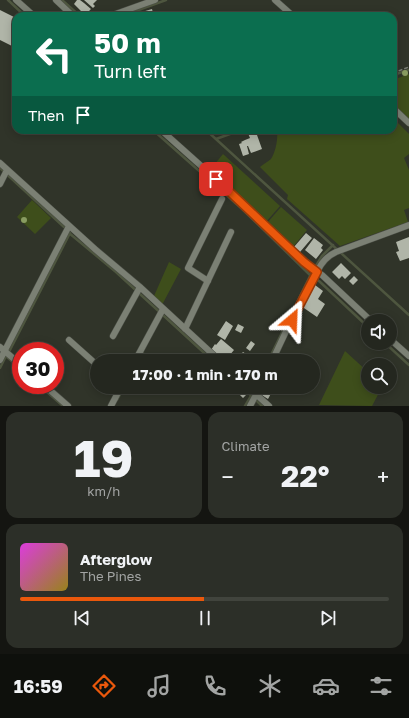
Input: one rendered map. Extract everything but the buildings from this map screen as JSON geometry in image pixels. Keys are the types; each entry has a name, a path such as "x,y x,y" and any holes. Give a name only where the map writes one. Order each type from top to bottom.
{"street":[{"path":"16,0 30,12"},
{"path":"56,0 69,12"},
{"path":"121,12 155,0"},
{"path":"275,0 288,12"},
{"path":"397,112 409,123"},
{"path":"165,134 227,189 314,273 322,275 364,314"},
{"path":"0,163 6,172 69,226 161,312 185,329 212,354"},
{"path":"0,184 6,172"},
{"path":"208,281 188,268 222,199"},
{"path":"275,354 314,273 330,255 409,225"},
{"path":"12,359 2,353 69,226"},
{"path":"185,329 231,232"},
{"path":"113,336 138,290"},
{"path":"139,354 161,312"},
{"path":"69,340 90,359"},
{"path":"397,345 409,356"},
{"path":"54,394 68,406"},
{"path":"111,406 117,394"},
{"path":"252,395 269,406"}],"path":[{"path":"397,72 409,67"}],"green space":[{"path":"409,74 409,119 397,108 397,78"},
{"path":"397,122 409,134 409,154 404,158 409,170 409,208 404,210 408,222 340,246 287,199 288,195 260,167 273,156 277,134 397,134"},
{"path":"223,154 280,206 266,222 210,170"},
{"path":"32,200 51,218 35,234 17,217"},
{"path":"281,207 307,230 293,247 267,223"},
{"path":"169,262 181,269 162,305 154,296"},
{"path":"345,351 361,366 361,394 378,394 372,406 319,405"}],"waterway":[{"path":"8,0 21,12"},
{"path":"62,0 76,12"},
{"path":"133,12 166,0"},
{"path":"397,74 409,70"},
{"path":"158,134 241,208 310,275 319,281 361,320"},
{"path":"210,134 409,315"},
{"path":"216,139 230,134"},
{"path":"0,168 64,227"},
{"path":"69,233 116,272 205,354"},
{"path":"10,350 70,233"},
{"path":"314,269 322,256 333,245"},
{"path":"271,354 311,274"},
{"path":"393,350 409,365"},
{"path":"0,351 12,361"},
{"path":"0,368 6,356"},
{"path":"49,394 63,406"},
{"path":"117,400 120,394"},
{"path":"249,394 262,406"},
{"path":"245,406 251,396"}],"route":[{"path":"216,179 304,262 317,272 292,320"}]}
